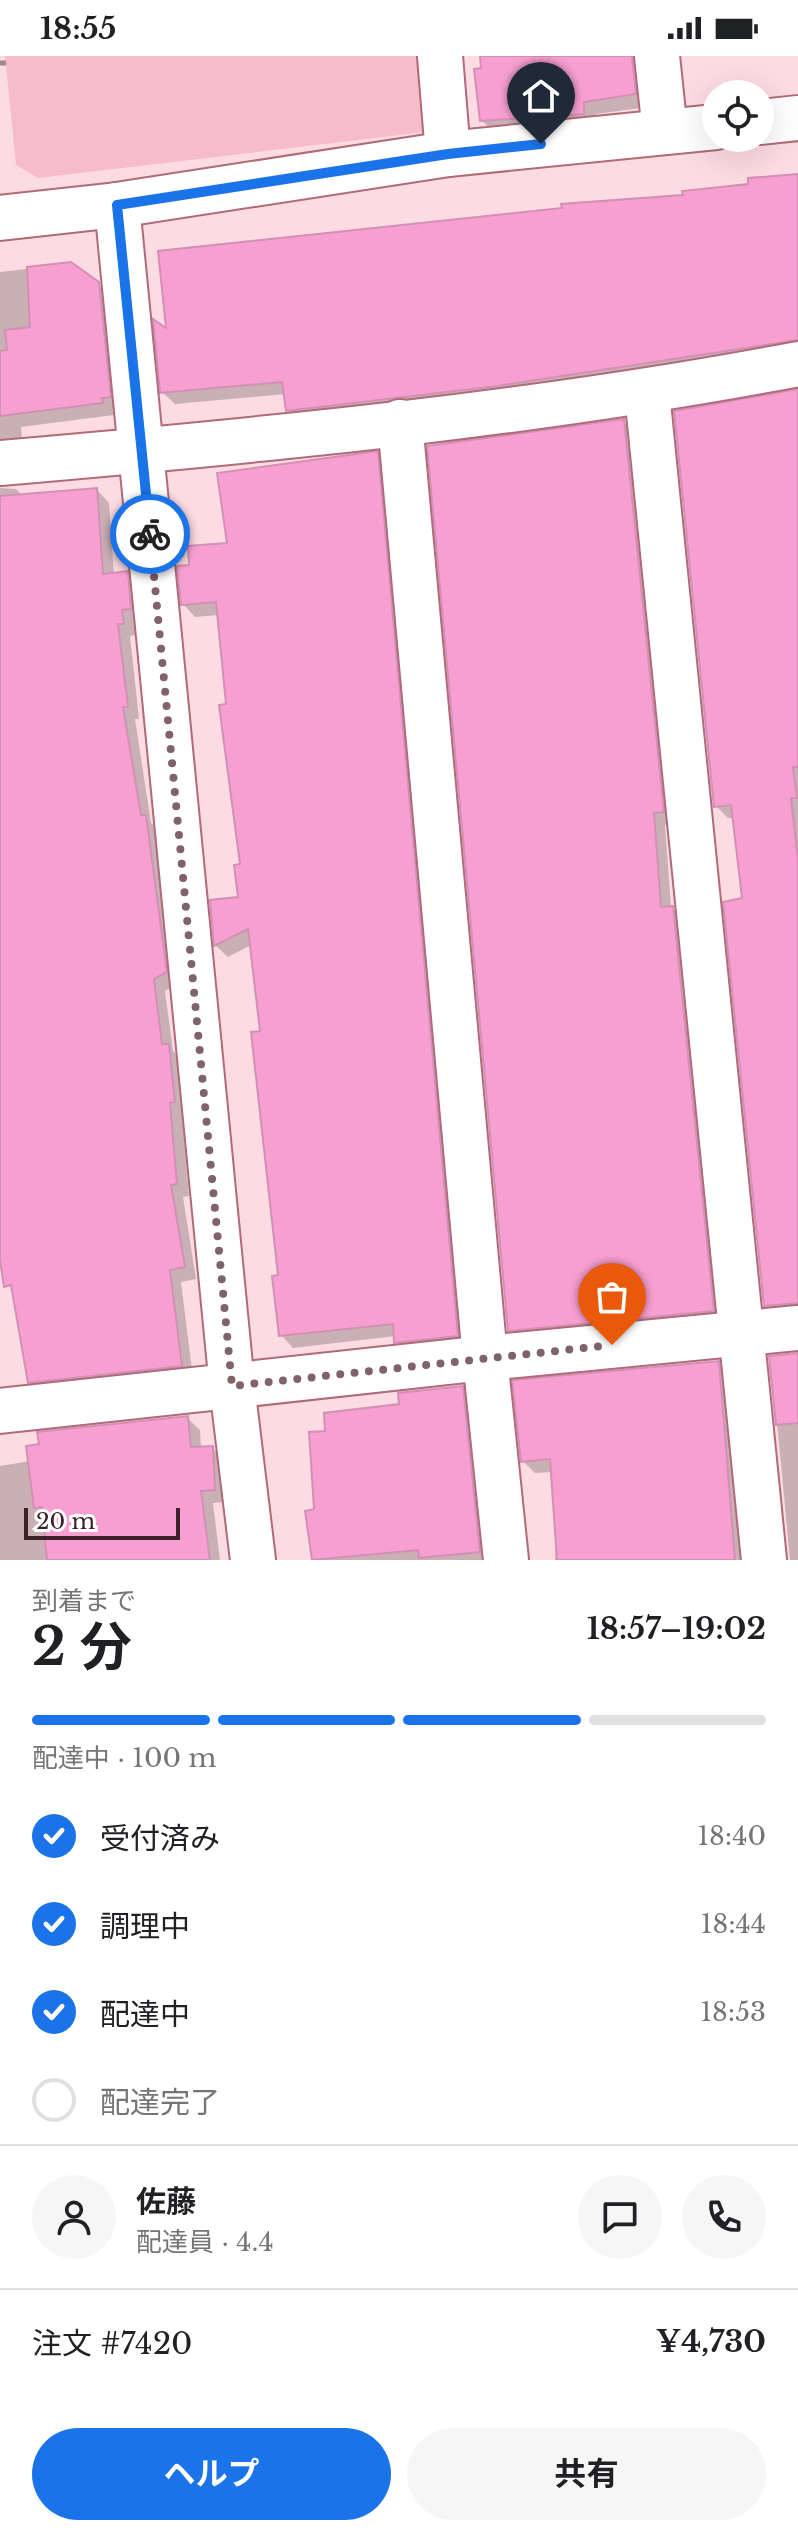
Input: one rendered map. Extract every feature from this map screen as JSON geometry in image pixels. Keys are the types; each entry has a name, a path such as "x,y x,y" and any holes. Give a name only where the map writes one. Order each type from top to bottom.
{"street":[{"path":"440,56 448,154"},
{"path":"657,56 665,132"},
{"path":"774,121 798,118"},
{"path":"0,218 117,205 448,154 702,128"},
{"path":"117,205 232,1386 253,1560"},
{"path":"0,463 647,393 798,364"},
{"path":"647,393 764,1560"},
{"path":"400,422 506,1560"},
{"path":"0,1411 485,1358 798,1328"}],"shaded area":[{"path":"5,56 426,56 434,131 38,178 16,165"}],"building":[{"path":"480,56 632,56 636,94 584,102 584,114 480,121 474,69 481,68"},
{"path":"798,174 798,340 497,386 286,411 282,382 160,393 153,319 166,328 158,251 562,208 561,204 683,195 682,191 748,184 748,178"},
{"path":"71,262 99,282 111,397 102,398 103,403 0,416 0,351 7,350 5,330 30,327 27,267"},
{"path":"798,389 798,767 793,767 797,798 791,798 798,860 798,1303 764,1306 723,902 742,898 731,805 714,807 674,411"},
{"path":"624,419 664,812 654,813 661,907 673,906 714,1311 508,1331 427,446"},
{"path":"378,451 458,1336 394,1343 393,1324 279,1336 272,1276 278,1275 251,1032 260,1031 248,929 214,946 210,900 238,897 234,865 240,864 219,705 226,704 216,602 181,605 177,566 189,565 188,546 227,543 217,473"},
{"path":"97,488 103,574 128,571 131,609 122,610 124,624 118,624 128,707 123,707 141,815 146,815 167,972 154,979 162,1044 169,1044 175,1102 170,1103 177,1184 171,1185 185,1267 170,1270 182,1366 28,1383 11,1285 4,1287 0,1260 0,496"},
{"path":"798,1353 798,1423 776,1425 769,1356"},
{"path":"719,1361 735,1560 557,1560 550,1459 521,1462 512,1380"},
{"path":"463,1386 480,1552 419,1558 418,1550 312,1560 305,1511 314,1509 309,1432 325,1431 324,1413 399,1404 398,1393"},
{"path":"188,1416 191,1447 213,1446 215,1490 201,1491 210,1560 47,1560 42,1507 34,1508 26,1446 39,1444 37,1432"}],"way so far":[{"path":"150,534 232,1386 612,1345"}],"route":[{"path":"150,534 117,205 448,154 541,144"}]}
